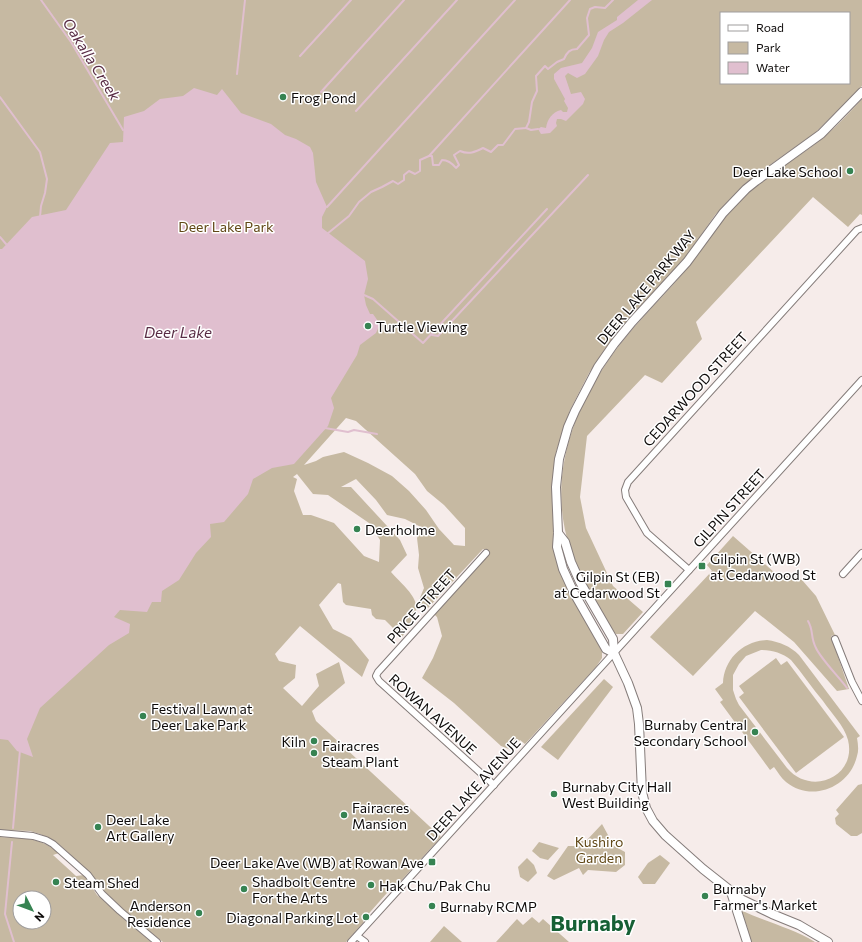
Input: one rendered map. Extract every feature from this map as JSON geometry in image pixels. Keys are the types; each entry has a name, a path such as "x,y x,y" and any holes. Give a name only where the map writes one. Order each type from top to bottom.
{"main road":[{"name":"DEER LAKE PARKWAY","path":"828,942 799,925 755,907 731,892 665,835 653,822 646,808 642,792 641,745 637,708 628,683 614,653 613,639 580,582 571,562 565,542 558,533 556,487 563,442 568,427 590,381 606,355 632,322 687,262 713,225 736,199 756,181 821,134 862,92"},
{"path":"731,892 747,942"}],"street":[{"name":"CEDARWOOD STREET","path":"688,570 647,533 627,501 625,494 626,486 630,478 860,229"},
{"name":"GILPIN STREET","path":"614,653 862,380"},
{"name":"PRICE STREET","path":"376,676 486,553"},
{"path":"843,574 862,553"},
{"path":"835,639 844,664 859,690 862,700"},
{"name":"DEER LAKE AVENUE","path":"351,942 614,653"},
{"name":"ROWAN AVENUE","path":"376,676 379,681 494,785"},
{"path":"0,834 33,836 53,844 88,875 97,889 106,898 157,942"},
{"path":"357,936 365,942"}],"green space":[{"name":"Deer Lake Park","path":"0,0 862,0 862,86 815,133 753,177 715,215 687,255 611,341 589,373 570,410 556,452 553,474 553,525 555,543 566,585 602,651 602,658 596,667 525,744 520,740 511,750 501,746 454,703 422,678 433,658 442,636 437,617 434,614 485,550 483,549 428,608 417,605 424,588 418,568 419,555 417,538 421,527 405,519 387,515 376,500 356,479 341,487 351,487 400,540 407,555 391,572 412,595 416,609 415,617 402,637 385,620 376,619 372,615 371,609 346,605 343,602 341,584 338,583 319,605 333,629 351,638 369,660 362,677 300,626 275,654 279,661 296,665 295,678 283,688 302,706 319,686 316,674 339,662 345,683 312,711 316,721 441,837 398,884 394,885 346,942 163,942 135,920 105,892 91,874 61,846 51,839 30,831 0,830","holes":["346,418 356,421 415,474 427,491 444,505 465,528 465,546 454,545 439,529 426,510 409,491 392,476 368,463 344,452 323,457 304,465","297,474 313,494 328,495 369,523 380,540 379,562 364,556 334,523 311,515 303,515 294,491 297,479 293,477"]},
{"path":"862,99 862,215 860,214 848,227 813,197 696,322 702,339 662,383 645,375 587,436 580,497 586,528 613,586 643,612 623,634 616,634 612,630 580,572 571,551 564,526 561,500 562,475 566,450 584,402 596,380 618,347 688,268 720,223 738,202 757,185 825,136"},
{"path":"733,536 775,573 802,580 816,596 835,635 831,636 849,689 837,691 794,642 755,611 693,676 650,637 712,571 707,565"},
{"path":"767,640 780,643 792,649 799,655 860,736 857,738 858,752 853,767 847,776 829,788 818,791 807,791 796,788 786,782 774,767 770,770 720,702 723,700 715,689 723,683 724,674 731,659 743,648 758,641","holes":["761,650 777,652 791,660 844,729 848,740 849,753 846,764 839,772 830,778 820,781 808,781 797,777 787,768 739,705 733,690 733,675 739,664 746,656"]},
{"path":"776,658 781,665 787,661 844,737 796,773 739,697 744,693 739,686"},
{"path":"604,679 613,687 558,760 541,747"},
{"path":"862,784 862,833 857,836 851,836 836,824 835,818 839,814 836,810 858,785"},
{"name":"Kushiro Garden","path":"602,824 614,846 625,852 625,865 616,872 588,870 583,875 579,868 554,880 547,876 568,846 576,846 578,841 586,841"},
{"path":"0,837 31,839 52,848 59,853 53,855 76,876 84,875 97,895 151,942 0,942"},
{"path":"539,842 559,848 548,860 540,858 532,851"},
{"path":"660,855 670,863 655,884 643,884 638,877 648,863"},
{"path":"527,858 534,865 537,873 528,882 520,877 518,867"},
{"path":"741,910 815,942 750,942 747,926 740,911"},
{"path":"532,917 539,923 543,919 569,942 496,942 517,919 523,925"},
{"path":"444,926 462,942 430,942"}],"water":[{"path":"638,0 652,0 609,32 604,40 598,56 585,74 577,78 568,73 565,76 571,94 581,92 585,99 583,104 566,121 557,119 557,126 550,133 541,134 538,129 541,127 546,128 549,119 553,114 561,110 563,112 567,112 568,108 564,101 565,99 554,79 554,74 561,68 582,63 592,48 598,32 617,20 617,17"},
{"name":"Deer Lake","path":"194,88 217,95 222,89 241,113 271,124 285,135 310,147 313,153 316,182 327,207 322,217 322,228 365,261 368,279 364,295 366,305 370,314 373,314 380,324 376,333 360,345 357,355 331,398 334,408 328,426 294,464 272,468 253,479 248,494 224,522 210,524 211,537 196,553 179,580 162,591 161,602 152,602 147,612 120,610 114,617 130,624 129,633 109,645 40,708 27,739 33,757 17,751 8,740 0,739 0,249 2,249 32,217 66,210 110,143 123,142 124,117 144,111 160,99 183,96"}],"waterway":[{"name":"Oakalla Creek","path":"41,0 71,42 123,130"},
{"path":"237,74 245,0"},
{"path":"300,56 351,0"},
{"path":"321,92 404,0"},
{"path":"356,111 457,0"},
{"path":"327,207 515,0"},
{"path":"429,156 570,0"},
{"path":"327,234 349,216 359,202 371,192 393,181 398,184 404,180 404,175 409,171 415,174 420,171 420,160 432,156 433,165 439,165 442,160 444,160 450,162 456,168 459,165 454,155 460,151 469,153 483,148 491,152 498,145 503,145 515,129 526,128 529,122 532,102 537,91 536,76 545,66 548,69 564,59 569,51 577,49 589,35 587,18 590,9 595,7 605,8 613,0"},
{"path":"0,97 40,152 47,179 40,217"},
{"path":"526,128 531,130 538,129"},
{"path":"432,335 438,336 588,175"},
{"path":"364,295 373,299 423,343 547,209"},
{"path":"0,237 6,244"},
{"path":"325,428 348,432 354,430 377,434"},
{"path":"808,621 811,628 813,641 818,652 847,688"},
{"path":"13,828 20,750"},
{"path":"12,842 5,914 14,942"}],"place":[{"name":"Frog Pond","path":"283,97"},
{"name":"Deer Lake School","path":"850,171"},
{"name":"Turtle Viewing","path":"368,326"},
{"name":"Deerholme","path":"357,529"},
{"name":"Gilpin St (WB) at Cedarwood St","path":"702,566"},
{"name":"Gilpin St (EB) at Cedarwood St","path":"668,584"},
{"name":"Festival Lawn at Deer Lake Park","path":"143,716"},
{"name":"Burnaby Central Secondary School","path":"755,732"},
{"name":"Kiln","path":"314,741"},
{"name":"Fairacres Steam Plant","path":"314,753"},
{"name":"Burnaby City Hall West Building","path":"554,794"},
{"name":"Fairacres Mansion","path":"344,815"},
{"name":"Deer Lake Art Gallery","path":"98,827"},
{"name":"Deer Lake Ave (WB) at Rowan Ave","path":"432,862"},
{"name":"Steam Shed","path":"56,882"},
{"name":"Hak Chu/Pak Chu","path":"371,885"},
{"name":"Shadbolt Centre For the Arts","path":"244,889"},
{"name":"Burnaby Farmer's Market","path":"705,896"},
{"name":"Burnaby RCMP","path":"432,906"},
{"name":"Anderson Residence","path":"199,913"},
{"name":"Diagonal Parking Lot","path":"366,917"}],"district":[{"name":"Burnaby","path":"593,922"}]}
